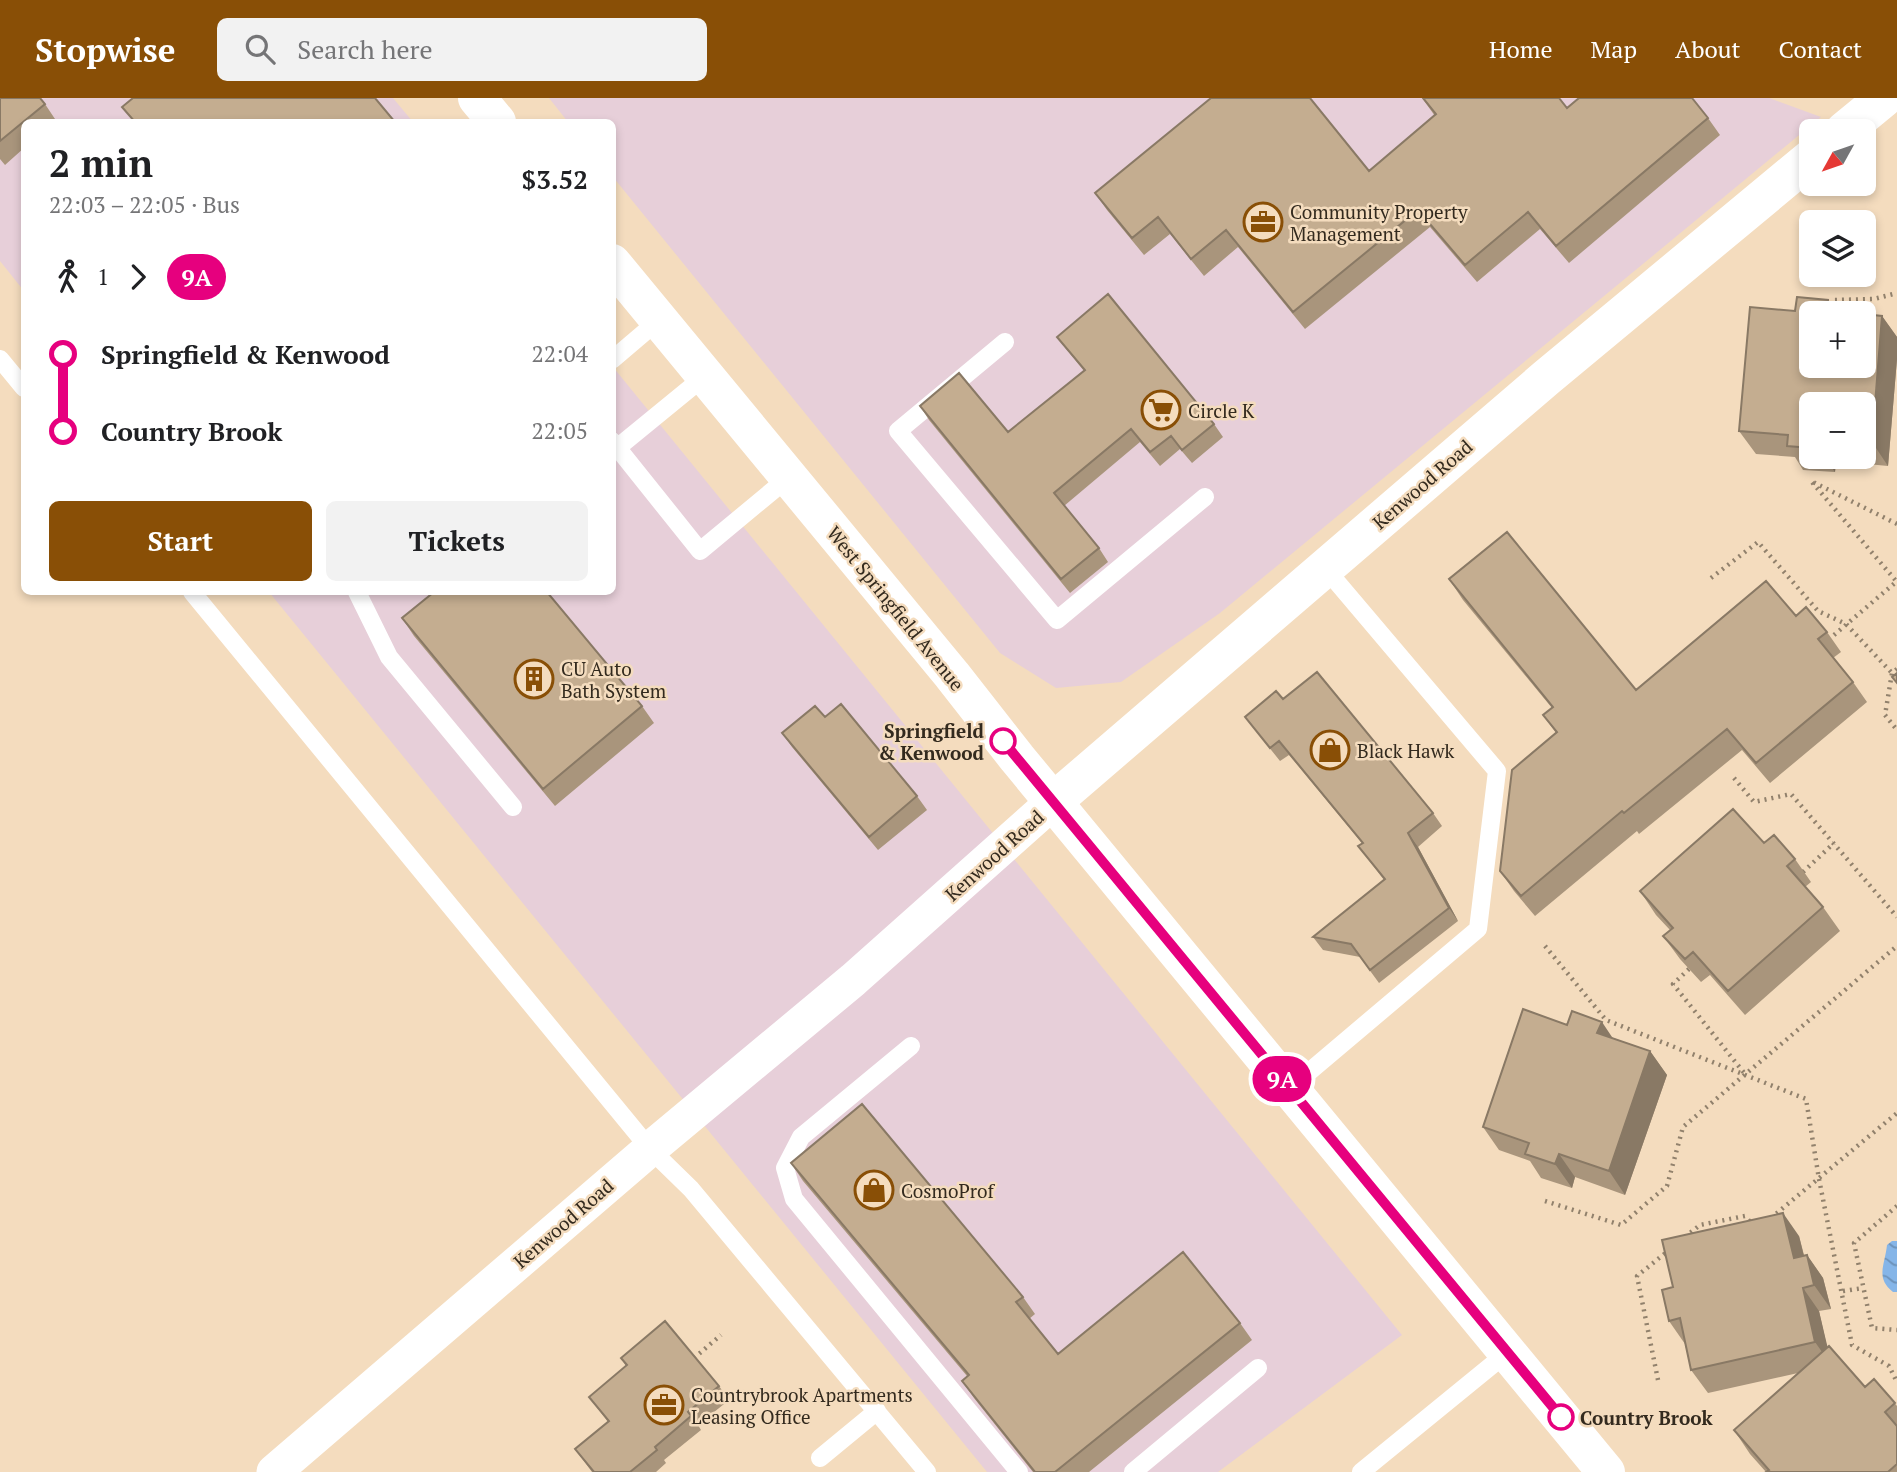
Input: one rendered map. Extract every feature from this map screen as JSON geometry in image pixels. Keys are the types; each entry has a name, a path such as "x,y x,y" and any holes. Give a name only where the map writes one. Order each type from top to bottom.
{"main road":[{"path":"477,98 494,119"},
{"path":"1859,119 1884,98"},
{"name":"Kenwood Road","path":"1054,801 1546,378 1799,168"},
{"name":"West Springfield Avenue","path":"616,268 1606,1472"}],"street":[{"name":"Kenwood Road","path":"274,1472 650,1149 853,980 1054,801"}],"lane":[{"path":"616,357 659,320"},
{"path":"1005,342 898,431 1057,620 1205,497"},
{"path":"0,359 21,384"},
{"path":"616,443 705,376"},
{"path":"616,445 700,551 789,478"},
{"path":"1290,1088 1478,929 1497,771 1325,568"},
{"path":"193,595 650,1149 691,1189 927,1472"},
{"path":"358,595 389,657 513,807"},
{"path":"911,1045 801,1137 785,1168 794,1199 1019,1472"},
{"path":"1361,1472 1508,1352"},
{"path":"1133,1472 1258,1368"},
{"path":"820,1458 877,1411"}],"path":[{"path":"1834,301 1874,299 1897,293"},
{"path":"1834,635 1897,582 1811,481 1897,524"},
{"path":"1712,578 1758,542 1818,611 1846,624 1892,673"},
{"path":"1897,669 1892,673 1885,715 1897,730"},
{"path":"1734,778 1754,802 1791,794 1897,917"},
{"path":"1803,872 1834,843"},
{"path":"1545,946 1606,1020 1806,1099 1852,1345 1889,1366 1897,1382"},
{"path":"1545,1201 1621,1225 1667,1186 1683,1128 1897,946"},
{"path":"1689,969 1673,984 1745,1074"},
{"path":"1767,1221 1897,1113"},
{"path":"1897,1206 1854,1243 1871,1328 1897,1330"},
{"path":"1679,1242 1700,1225 1745,1216 1757,1230"},
{"path":"1658,1380 1637,1276 1668,1250"},
{"path":"1843,1291 1864,1288"},
{"path":"694,1358 721,1335"}],"shaded area":[{"path":"0,98 393,98 410,119 21,119 21,287 0,261"},
{"path":"549,98 1769,98 1821,117 1799,119 1799,135 1220,613 1121,682 1056,688 1000,653 616,181 616,119 566,119"},
{"path":"616,371 1402,1335 1218,1472 987,1472 271,595 616,595"}],"water":[{"path":"1897,1241 1897,1292 1887,1287 1883,1276 1887,1245"}],"building":[{"path":"0,98 40,98 45,104 27,119 21,119 21,124 0,141"},
{"path":"133,98 375,98 392,119 132,119 122,107"},
{"path":"1211,98 1310,98 1369,171 1436,114 1423,98 1559,98 1567,108 1579,98 1692,98 1708,118 1556,246 1528,212 1465,265 1418,210 1293,312 1226,230 1191,259 1158,217 1132,238 1095,193"},
{"path":"1108,294 1214,424 1182,450 1171,436 1150,452 1131,429 1054,493 1099,548 1061,579 920,406 959,373 1008,432 1085,370 1057,337"},
{"path":"1797,297 1828,300 1799,301 1799,378 1876,378 1876,315 1882,316 1876,392 1799,392 1799,447 1787,446 1788,435 1739,431 1750,307 1795,311"},
{"path":"1507,532 1636,690 1766,581 1796,616 1806,607 1827,632 1818,639 1853,682 1756,763 1727,729 1624,813 1622,811 1521,896 1500,871 1512,770 1557,732 1543,715 1553,707 1449,579"},
{"name":"CU Auto Bath System","path":"430,595 550,595 642,706 543,789 402,618"},
{"path":"1317,672 1433,813 1408,833 1449,908 1370,970 1351,944 1313,937 1385,879 1358,846 1363,843 1279,741 1270,748 1245,717 1276,691 1283,699"},
{"path":"841,704 917,796 869,837 782,733 815,706 825,717"},
{"path":"1733,809 1764,843 1774,835 1795,859 1787,866 1823,907 1728,991 1693,952 1685,959 1663,936 1673,928 1640,891"},
{"path":"1523,1009 1567,1025 1572,1011 1602,1022 1597,1033 1650,1051 1609,1171 1559,1154 1555,1164 1525,1154 1529,1143 1483,1127"},
{"path":"862,1104 1023,1297 1016,1302 1058,1354 1183,1252 1240,1323 1055,1472 1035,1472 962,1381 969,1375 791,1163"},
{"path":"1783,1213 1794,1258 1807,1255 1814,1285 1803,1288 1815,1342 1691,1370 1680,1318 1669,1321 1662,1290 1673,1287 1662,1240"},
{"name":"Countrybrook Apartments Leasing Office","path":"665,1321 719,1386 688,1412 691,1416 655,1447 657,1450 630,1472 594,1472 575,1449 609,1421 589,1397 627,1365 621,1358"},
{"path":"1829,1346 1865,1387 1874,1379 1895,1403 1885,1412 1897,1426 1897,1464 1888,1472 1766,1472 1769,1470 1734,1430"}],"bus line":[{"name":"9A","path":"1003,741 1561,1417"}],"place":[{"name":"Community Property Management","path":"1263,222"},
{"name":"Circle K","path":"1161,410"},
{"name":"CU Auto Bath System","path":"534,679"},
{"name":"Springfield & Kenwood","path":"1003,741"},
{"name":"Black Hawk","path":"1330,750"},
{"name":"CosmoProf","path":"874,1190"},
{"name":"Countrybrook Apartments Leasing Office","path":"664,1405"},
{"name":"Country Brook","path":"1561,1417"}]}
